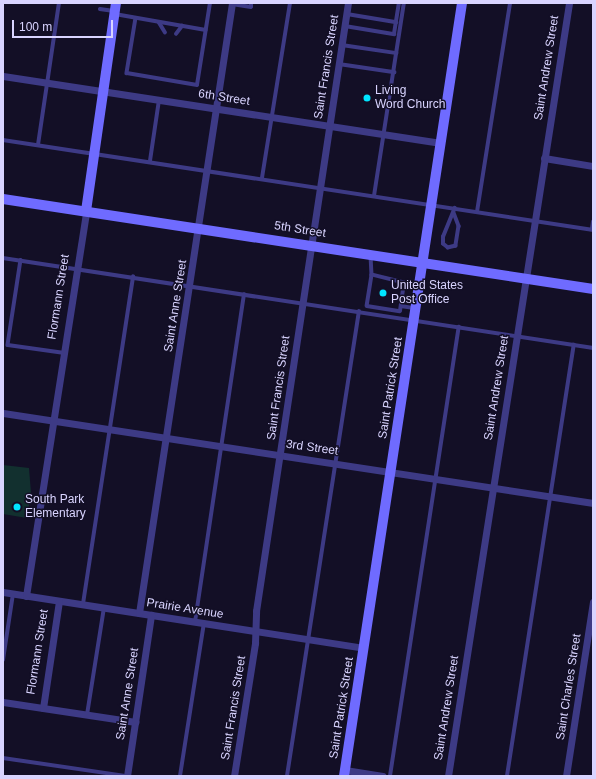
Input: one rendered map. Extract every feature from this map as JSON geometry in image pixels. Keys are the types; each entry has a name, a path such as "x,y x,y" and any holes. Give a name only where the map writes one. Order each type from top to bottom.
{"main road":[{"name":"Saint Patrick Street","path":"344,773 462,3"},
{"name":"Flormann Street","path":"86,211 93,153 115,9"},
{"name":"5th Street","path":"3,199 593,289"}],"street":[{"name":"Saint Francis Street","path":"234,776 256,631 256,612 348,3"},
{"name":"Saint Andrew Street","path":"448,776 569,3"},
{"name":"Saint Anne Street","path":"139,613 167,438 232,4"},
{"name":"6th Street","path":"3,76 441,143"},
{"path":"544,158 593,166"},
{"name":"Flormann Street","path":"26,596 86,211"},
{"name":"3rd Street","path":"3,413 391,471 593,504"},
{"name":"Prairie Avenue","path":"3,592 364,648"},
{"name":"Flormann Street","path":"43,708 59,601"},
{"name":"Saint Charles Street","path":"566,776 593,602"},
{"name":"Saint Anne Street","path":"127,776 151,615"},
{"path":"3,702 135,722"},
{"path":"344,773 383,776"}],"lane":[{"path":"38,145 59,3"},
{"path":"136,18 127,73 197,85 210,3"},
{"path":"232,4 251,7 251,3"},
{"path":"262,178 290,3"},
{"path":"345,26 394,34 399,3"},
{"path":"374,196 404,3"},
{"path":"476,212 510,3"},
{"path":"100,9 115,9 136,18 206,30"},
{"path":"347,14 396,22"},
{"path":"159,22 165,32"},
{"path":"176,34 182,26"},
{"path":"395,28 400,29"},
{"path":"342,45 396,53"},
{"path":"339,64 394,72"},
{"path":"150,161 159,100"},
{"path":"3,140 262,178 592,230 593,222"},
{"path":"454,213 459,226 456,246 451,248 442,241 455,208"},
{"path":"371,255 372,275 367,306 400,311 404,283 372,275"},
{"path":"3,258 593,348"},
{"path":"21,260 8,345 64,353"},
{"path":"84,604 133,277"},
{"path":"195,622 244,295"},
{"path":"401,306 416,308"},
{"path":"287,776 358,312"},
{"path":"390,776 459,327"},
{"path":"507,776 574,345"},
{"path":"3,660 13,594"},
{"path":"87,715 104,608"},
{"path":"180,776 204,623"},
{"path":"3,758 127,776"}],"green space":[{"path":"3,465 29,468 31,493 27,518 3,514"}],"place":[{"name":"Living Word Church","path":"367,98"},
{"name":"United States Post Office","path":"383,293"},
{"name":"South Park Elementary","path":"17,507"}]}
